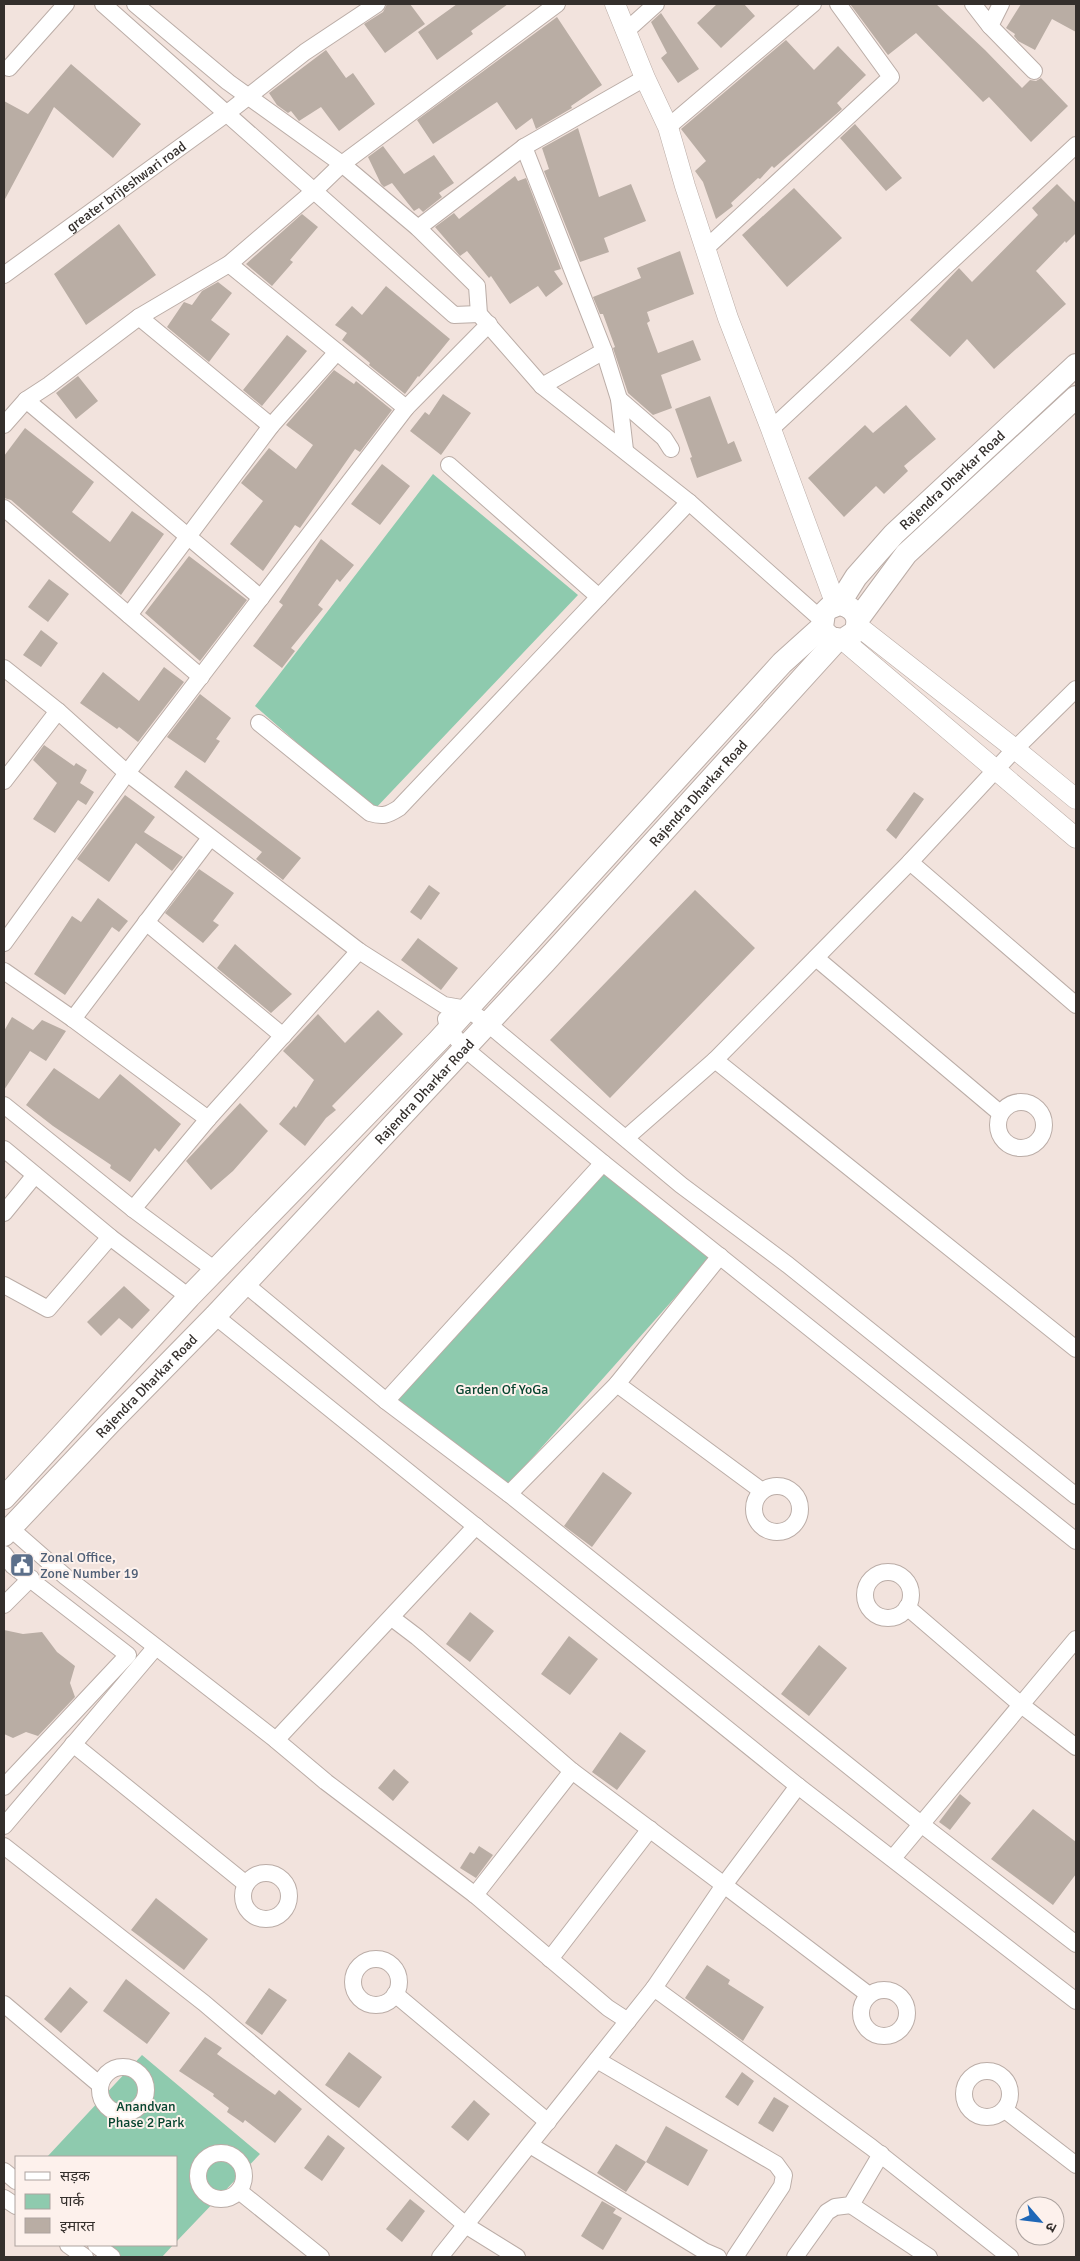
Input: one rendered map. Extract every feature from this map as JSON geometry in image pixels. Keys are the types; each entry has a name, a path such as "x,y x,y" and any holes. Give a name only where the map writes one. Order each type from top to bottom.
{"main road":[{"name":"Rajendra Dharkar Road","path":"4,1498 189,1297 439,1040 782,663 839,622 856,577 894,534 1076,365"},
{"name":"Rajendra Dharkar Road","path":"7,1532 108,1424 215,1316 487,1023 839,622 906,554 1076,397"}],"street":[{"path":"5,68 66,4"},
{"path":"102,4 454,315 484,319"},
{"path":"135,4 193,54 342,164 418,228 477,286 484,319 542,386 625,450 839,622 1015,748 1076,799"},
{"name":"greater brijeshwari road","path":"4,276 226,114 305,52 377,4"},
{"path":"4,426 26,400 50,385 139,316 229,264 314,191 342,164 557,4"},
{"path":"615,4 645,78 668,127 728,318 772,429 839,622 996,770 1076,838"},
{"path":"626,31 656,4"},
{"path":"668,127 813,4"},
{"path":"705,249 891,77 838,4"},
{"path":"973,4 990,26 1034,72"},
{"path":"990,26 1001,4"},
{"path":"176,69 193,54"},
{"path":"418,228 524,147 645,78"},
{"path":"772,429 1076,145"},
{"path":"524,147 604,352 619,399 625,450"},
{"path":"229,264 406,408"},
{"path":"139,316 271,426"},
{"path":"4,943 127,773 406,408 484,319"},
{"path":"129,615 271,426 337,352"},
{"path":"542,386 604,352"},
{"path":"619,399 664,438 671,449"},
{"path":"26,400 261,598"},
{"path":"448,465 599,597"},
{"path":"259,723 370,813 381,816 389,815 399,808 689,502"},
{"path":"4,508 201,676"},
{"path":"4,668 58,711 127,773 359,951 444,1005 466,1009 487,1023 681,1185 788,1265 1076,1496"},
{"path":"626,1138 715,1060 910,862 1015,748 1076,689"},
{"path":"4,782 58,711"},
{"path":"73,1019 210,838"},
{"path":"910,862 1076,1005"},
{"path":"146,922 283,1036"},
{"path":"133,1210 208,1119 359,951"},
{"path":"816,958 1000,1114"},
{"path":"4,971 73,1019 208,1119"},
{"path":"444,1005 448,1028 464,1048 602,1162 1076,1541"},
{"path":"715,1060 1076,1349"},
{"path":"4,1105 133,1210 215,1270"},
{"path":"4,1150 110,1237 189,1297"},
{"path":"386,1401 602,1162"},
{"path":"4,1213 35,1175"},
{"path":"4,1285 48,1309 110,1237"},
{"path":"508,1494 618,1384 720,1256"},
{"path":"245,1284 386,1401 508,1494 921,1824 1076,1944"},
{"path":"215,1316 798,1786 1076,2001"},
{"path":"618,1384 762,1491"},
{"path":"276,1740 476,1526"},
{"path":"7,1532 276,1740 326,1782 475,1895 608,2008 628,2021"},
{"path":"4,1554 14,1566 128,1655 4,1787"},
{"path":"4,1605 31,1578"},
{"path":"907,1607 1020,1704 1076,1747"},
{"path":"392,1618 417,1637 572,1771 869,1995"},
{"path":"893,1858 1076,1639"},
{"path":"4,1826 155,1648"},
{"path":"74,1744 246,1884"},
{"path":"475,1895 572,1771"},
{"path":"440,2257 467,2226 654,1988 724,1885 798,1786"},
{"path":"550,1958 650,1829"},
{"path":"4,1846 204,2003 467,2226 517,2257"},
{"path":"654,1988 881,2154 1010,2257"},
{"path":"395,1994 548,2122"},
{"path":"4,2004 100,2085"},
{"path":"597,2060 776,2164 784,2175 782,2186 735,2257"},
{"path":"1005,2110 1076,2165"},
{"path":"530,2144 704,2251 718,2257"},
{"path":"851,2205 881,2154"},
{"path":"4,2171 15,2180"},
{"path":"239,2191 321,2257"},
{"path":"4,2198 15,2205"},
{"path":"795,2257 827,2212 835,2207 851,2205 929,2257"},
{"path":"69,2246 85,2257"},
{"path":"97,2246 112,2257"}],"green space":[{"path":"433,474 578,595 374,810 255,706"},
{"name":"Garden Of YoGa","path":"605,1173 711,1257 509,1484 398,1400"},
{"name":"Anandvan Phase 2 Park","path":"142,2055 260,2154 178,2240 178,2156 48,2156"},
{"path":"98,2246 172,2246 162,2257 113,2257"}],"building":[{"path":"387,4 410,4 425,24 385,53 364,24 383,12"},
{"path":"457,4 508,4 471,31 473,34 437,60 418,32"},
{"path":"717,4 744,4 755,16 721,48 697,23"},
{"path":"850,4 936,4 1022,88 1030,80 1036,81 1041,78 1068,106 1031,142 989,97 983,102 916,33 888,55"},
{"path":"1021,4 1076,4 1076,32 1052,19 1035,50 1018,41 1014,36 1015,34 1006,28"},
{"path":"661,13 699,69 678,83 661,58 667,53 651,22"},
{"path":"557,17 602,85 571,106 572,108 536,129 532,118 516,130 497,102 433,144 417,120"},
{"path":"786,40 814,70 838,46 866,75 837,103 842,109 774,168 772,166 760,179 758,178 731,203 733,206 716,219 703,182 695,171 706,161 681,129"},
{"path":"326,50 346,78 353,73 375,104 339,131 321,107 299,121 291,111 288,113 277,105 269,93"},
{"path":"71,64 141,124 113,158 54,107 4,201 4,101 28,114"},
{"path":"855,124 902,178 886,191 840,138"},
{"path":"578,128 599,197 631,184 646,221 604,238 609,252 580,262 544,171 549,169 542,148"},
{"path":"383,146 404,174 434,155 454,183 439,193 442,197 423,212 419,208 414,211 392,183 384,187 381,184 368,157"},
{"path":"515,176 518,181 526,178 561,269 554,271 563,284 546,297 538,286 510,304 491,276 489,278 467,251 460,256 435,227 454,213 459,219"},
{"path":"1057,184 1076,203 1076,233 1066,243 1065,241 1036,271 1066,304 994,369 967,339 950,357 910,320 959,268 972,282 1038,215 1032,208"},
{"path":"794,188 842,238 787,287 742,235"},
{"path":"302,214 318,227 290,260 293,262 272,286 246,264"},
{"path":"119,224 156,275 86,325 54,274"},
{"path":"680,251 694,294 647,312 650,321 647,323 658,353 693,340 701,360 661,375 672,408 653,415 628,393 603,314 600,314 593,297 641,278 637,268"},
{"path":"218,282 232,293 211,320 230,334 209,362 167,327 184,302 192,305 202,291"},
{"path":"386,286 450,339 405,394 342,340 347,333 335,325 352,306 362,315"},
{"path":"287,335 307,351 262,406 243,390"},
{"path":"334,370 354,384 356,381 392,410 360,452 355,449 300,528 295,525 263,571 230,544 263,501 241,483 269,448 296,469 313,445 286,425"},
{"path":"78,376 98,401 76,419 56,393"},
{"path":"443,394 471,413 441,455 410,431 425,412 429,415"},
{"path":"710,396 728,444 734,441 742,461 697,478 690,458 692,457 675,409"},
{"path":"906,405 936,439 904,466 908,471 884,494 876,486 844,517 808,478 865,425 873,433"},
{"path":"25,428 94,482 72,512 110,542 132,511 164,534 121,595 11,500 4,498 4,456"},
{"path":"382,464 410,486 380,525 351,504"},
{"path":"321,539 354,565 340,582 337,579 318,605 323,609 291,648 295,651 282,668 253,646 283,605 279,602"},
{"path":"189,556 247,600 200,661 145,613"},
{"path":"49,579 69,594 48,622 28,607"},
{"path":"41,630 58,643 41,667 23,655"},
{"path":"164,667 184,682 138,742 119,727 117,729 80,703 103,672 139,701"},
{"path":"200,694 231,718 216,739 220,741 205,763 167,737"},
{"path":"44,745 74,766 76,763 87,770 80,783 94,792 86,805 78,800 55,833 33,819 57,783 33,760"},
{"path":"186,770 301,858 283,880 256,859 262,852 174,787"},
{"path":"914,792 924,799 896,839 886,830"},
{"path":"125,795 155,817 144,832 183,857 172,871 136,843 109,882 77,859"},
{"path":"199,869 234,893 213,921 219,925 203,943 165,913"},
{"path":"429,885 440,893 421,920 410,912"},
{"path":"695,890 755,948 610,1098 550,1040"},
{"path":"98,898 128,921 119,932 112,927 65,995 34,974 72,916 81,922"},
{"path":"418,938 458,968 441,990 401,960"},
{"path":"235,944 292,994 271,1013 217,968"},
{"path":"378,1010 403,1034 332,1106 336,1110 326,1118 305,1146 279,1124 294,1106 296,1108 314,1080 283,1051 318,1014 345,1043"},
{"path":"12,1017 33,1030 42,1020 66,1031 46,1061 30,1051 4,1090 4,1031"},
{"path":"54,1068 99,1099 120,1074 181,1124 159,1152 155,1148 130,1182 110,1168 111,1165 53,1126 26,1105"},
{"path":"240,1103 268,1131 233,1171 211,1190 186,1161"},
{"path":"124,1286 150,1310 132,1329 119,1318 101,1336 87,1322"},
{"path":"603,1472 632,1493 592,1547 564,1526"},
{"path":"470,1612 494,1631 470,1662 446,1644"},
{"path":"4,1630 23,1634 42,1632 57,1652 75,1666 70,1683 75,1697 38,1736 26,1732 13,1738 4,1734"},
{"path":"569,1636 598,1659 570,1695 541,1674"},
{"path":"819,1645 847,1668 809,1716 781,1694"},
{"path":"620,1732 646,1751 617,1790 592,1772"},
{"path":"394,1769 409,1782 393,1801 378,1788"},
{"path":"960,1794 971,1803 950,1830 939,1822"},
{"path":"1033,1809 1076,1842 1076,1874 1053,1905 991,1859"},
{"path":"479,1846 493,1855 476,1878 460,1868 470,1852 474,1854"},
{"path":"156,1898 208,1939 184,1970 131,1930"},
{"path":"707,1965 730,1980 728,1984 764,2007 743,2041 685,1998"},
{"path":"126,1979 170,2013 147,2044 103,2011"},
{"path":"70,1987 88,2002 61,2033 44,2019"},
{"path":"269,1988 287,2000 262,2035 245,2023"},
{"path":"205,2037 222,2048 217,2054 275,2095 279,2090 302,2109 275,2143 245,2120 243,2123 227,2112 229,2108 213,2096 214,2094 179,2071"},
{"path":"349,2052 382,2077 359,2108 325,2085"},
{"path":"742,2072 754,2081 738,2106 725,2097"},
{"path":"774,2097 789,2106 773,2132 758,2123"},
{"path":"474,2100 490,2114 468,2141 451,2127"},
{"path":"666,2126 708,2150 688,2186 646,2162"},
{"path":"328,2135 345,2148 322,2181 304,2168"},
{"path":"616,2144 646,2162 626,2192 597,2173"},
{"path":"410,2199 425,2211 402,2242 386,2229"},
{"path":"602,2201 616,2209 613,2213 622,2218 603,2250 581,2236"}],"place":[{"name":"Zonal Office, Zone Number 19","path":"22,1565"}]}
